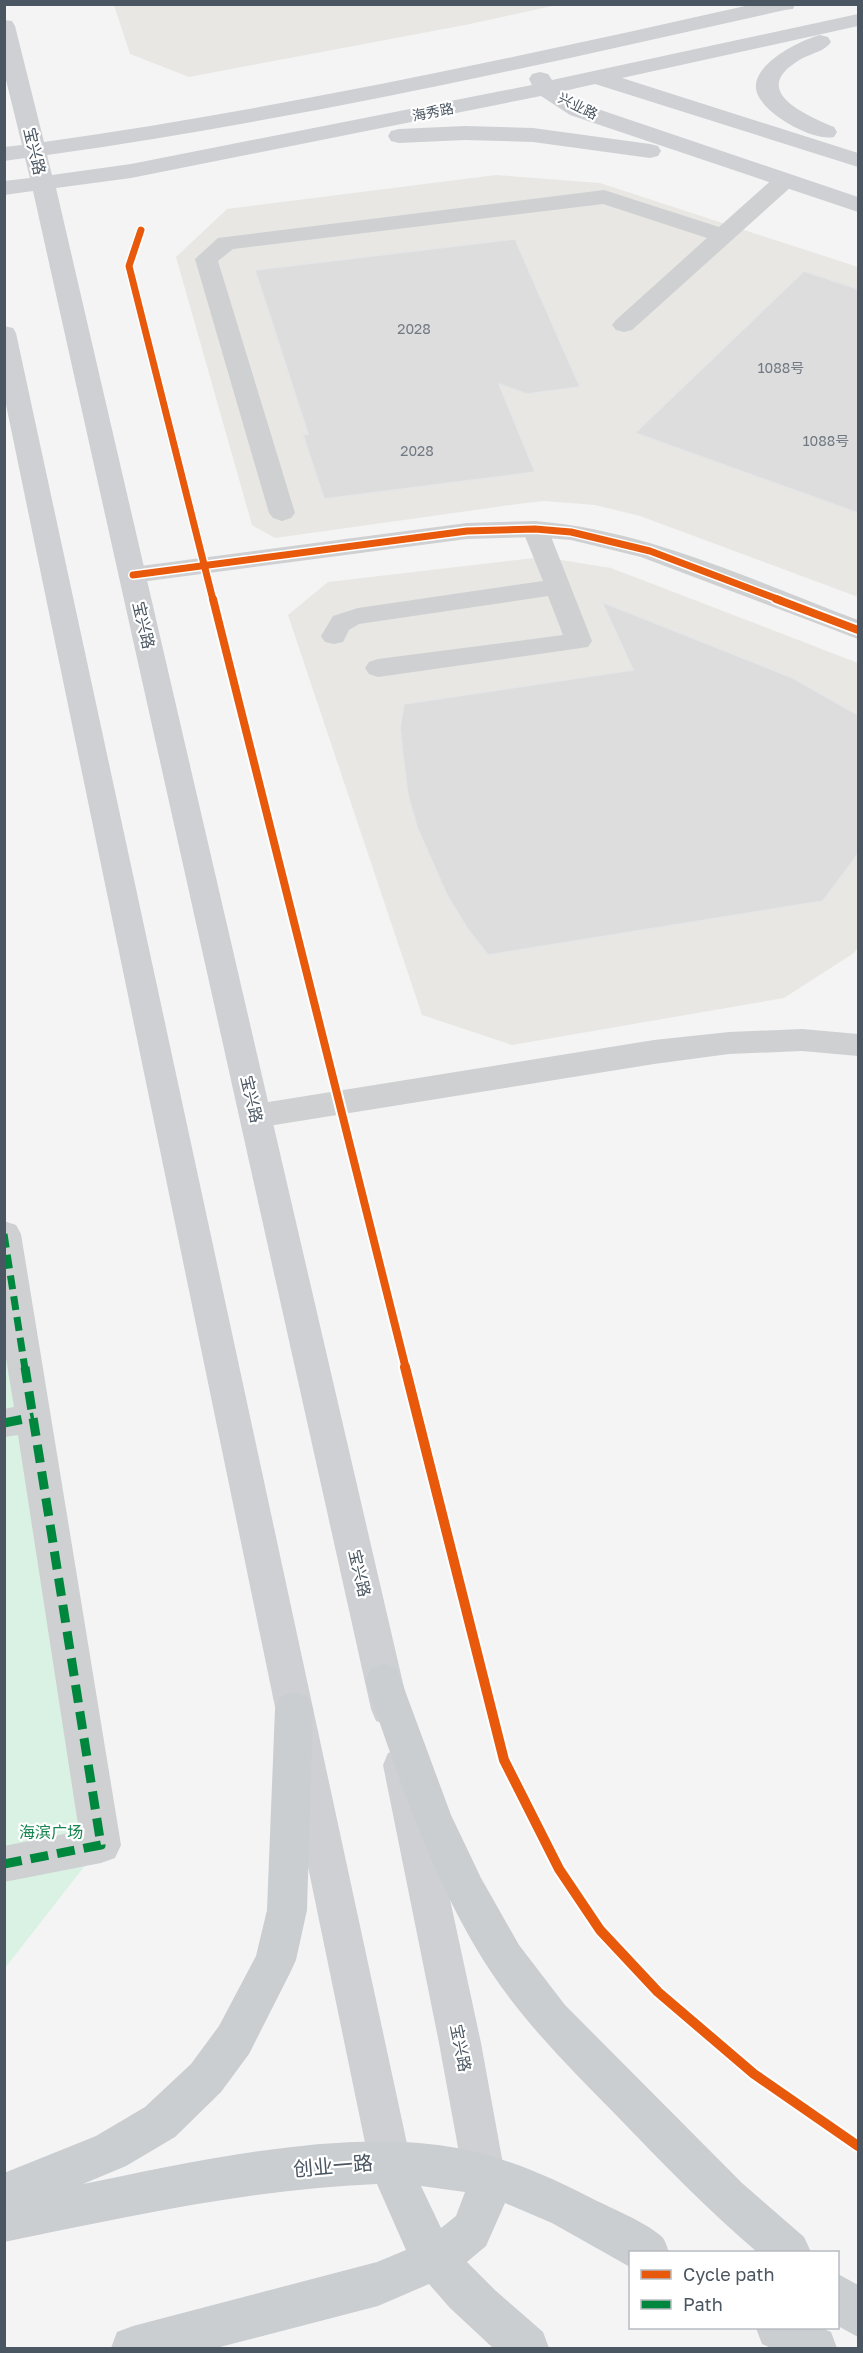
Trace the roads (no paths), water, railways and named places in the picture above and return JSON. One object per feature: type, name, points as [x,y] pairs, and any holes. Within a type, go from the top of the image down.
[{"type":"main road","name":"海秀路","points":[[4,154],[122,138],[262,113],[538,58],[785,4]]},
{"type":"main road","name":"海秀路","points":[[4,188],[131,171],[599,78],[858,20]]},
{"type":"main road","name":"宝兴路","points":[[4,26],[36,150],[384,1682],[460,2043],[484,2175]]},
{"type":"main road","points":[[858,26],[784,59],[771,70],[766,80],[768,93],[775,104],[790,116],[858,146]]},
{"type":"main road","name":"兴业路","points":[[858,160],[538,58],[538,74],[546,89],[578,110],[858,205]]},
{"type":"main road","points":[[245,148],[423,135],[512,134],[573,140],[744,167]]},
{"type":"main road","points":[[4,333],[390,2162],[417,2227],[437,2259],[482,2310],[526,2349]]},
{"type":"main road","points":[[384,1682],[432,1816],[468,1892],[505,1958],[549,2019],[727,2198],[787,2251]]},
{"type":"main road","points":[[4,2195],[111,2151],[160,2122],[206,2078],[234,2040],[276,1960],[287,1910],[294,1709]]},
{"type":"main road","name":"创业一路","points":[[4,2221],[245,2175],[319,2165],[390,2162],[484,2175],[545,2198],[643,2251]]},
{"type":"main road","points":[[133,2349],[378,2284],[437,2259],[457,2245],[471,2231],[488,2193],[484,2175]]},
{"type":"main road","points":[[839,2298],[858,2314]]},
{"type":"main road","points":[[780,2329],[815,2349]]},
{"type":"street","points":[[132,575],[467,531],[535,529],[571,532],[650,552],[858,630]]},
{"type":"street","points":[[256,1116],[654,1052],[729,1043],[802,1040],[858,1045]]},
{"type":"street","points":[[4,1234],[19,1420],[101,1845],[4,1864]]},
{"type":"lane","points":[[624,325],[784,181]]},
{"type":"lane","points":[[282,513],[206,259],[226,243],[604,196],[723,236]]},
{"type":"lane","points":[[378,668],[579,641],[535,529]]},
{"type":"lane","points":[[334,636],[337,627],[344,620],[358,616],[558,587]]},
{"type":"park label","name":"海滨广场","points":[[51,1832]]}]
